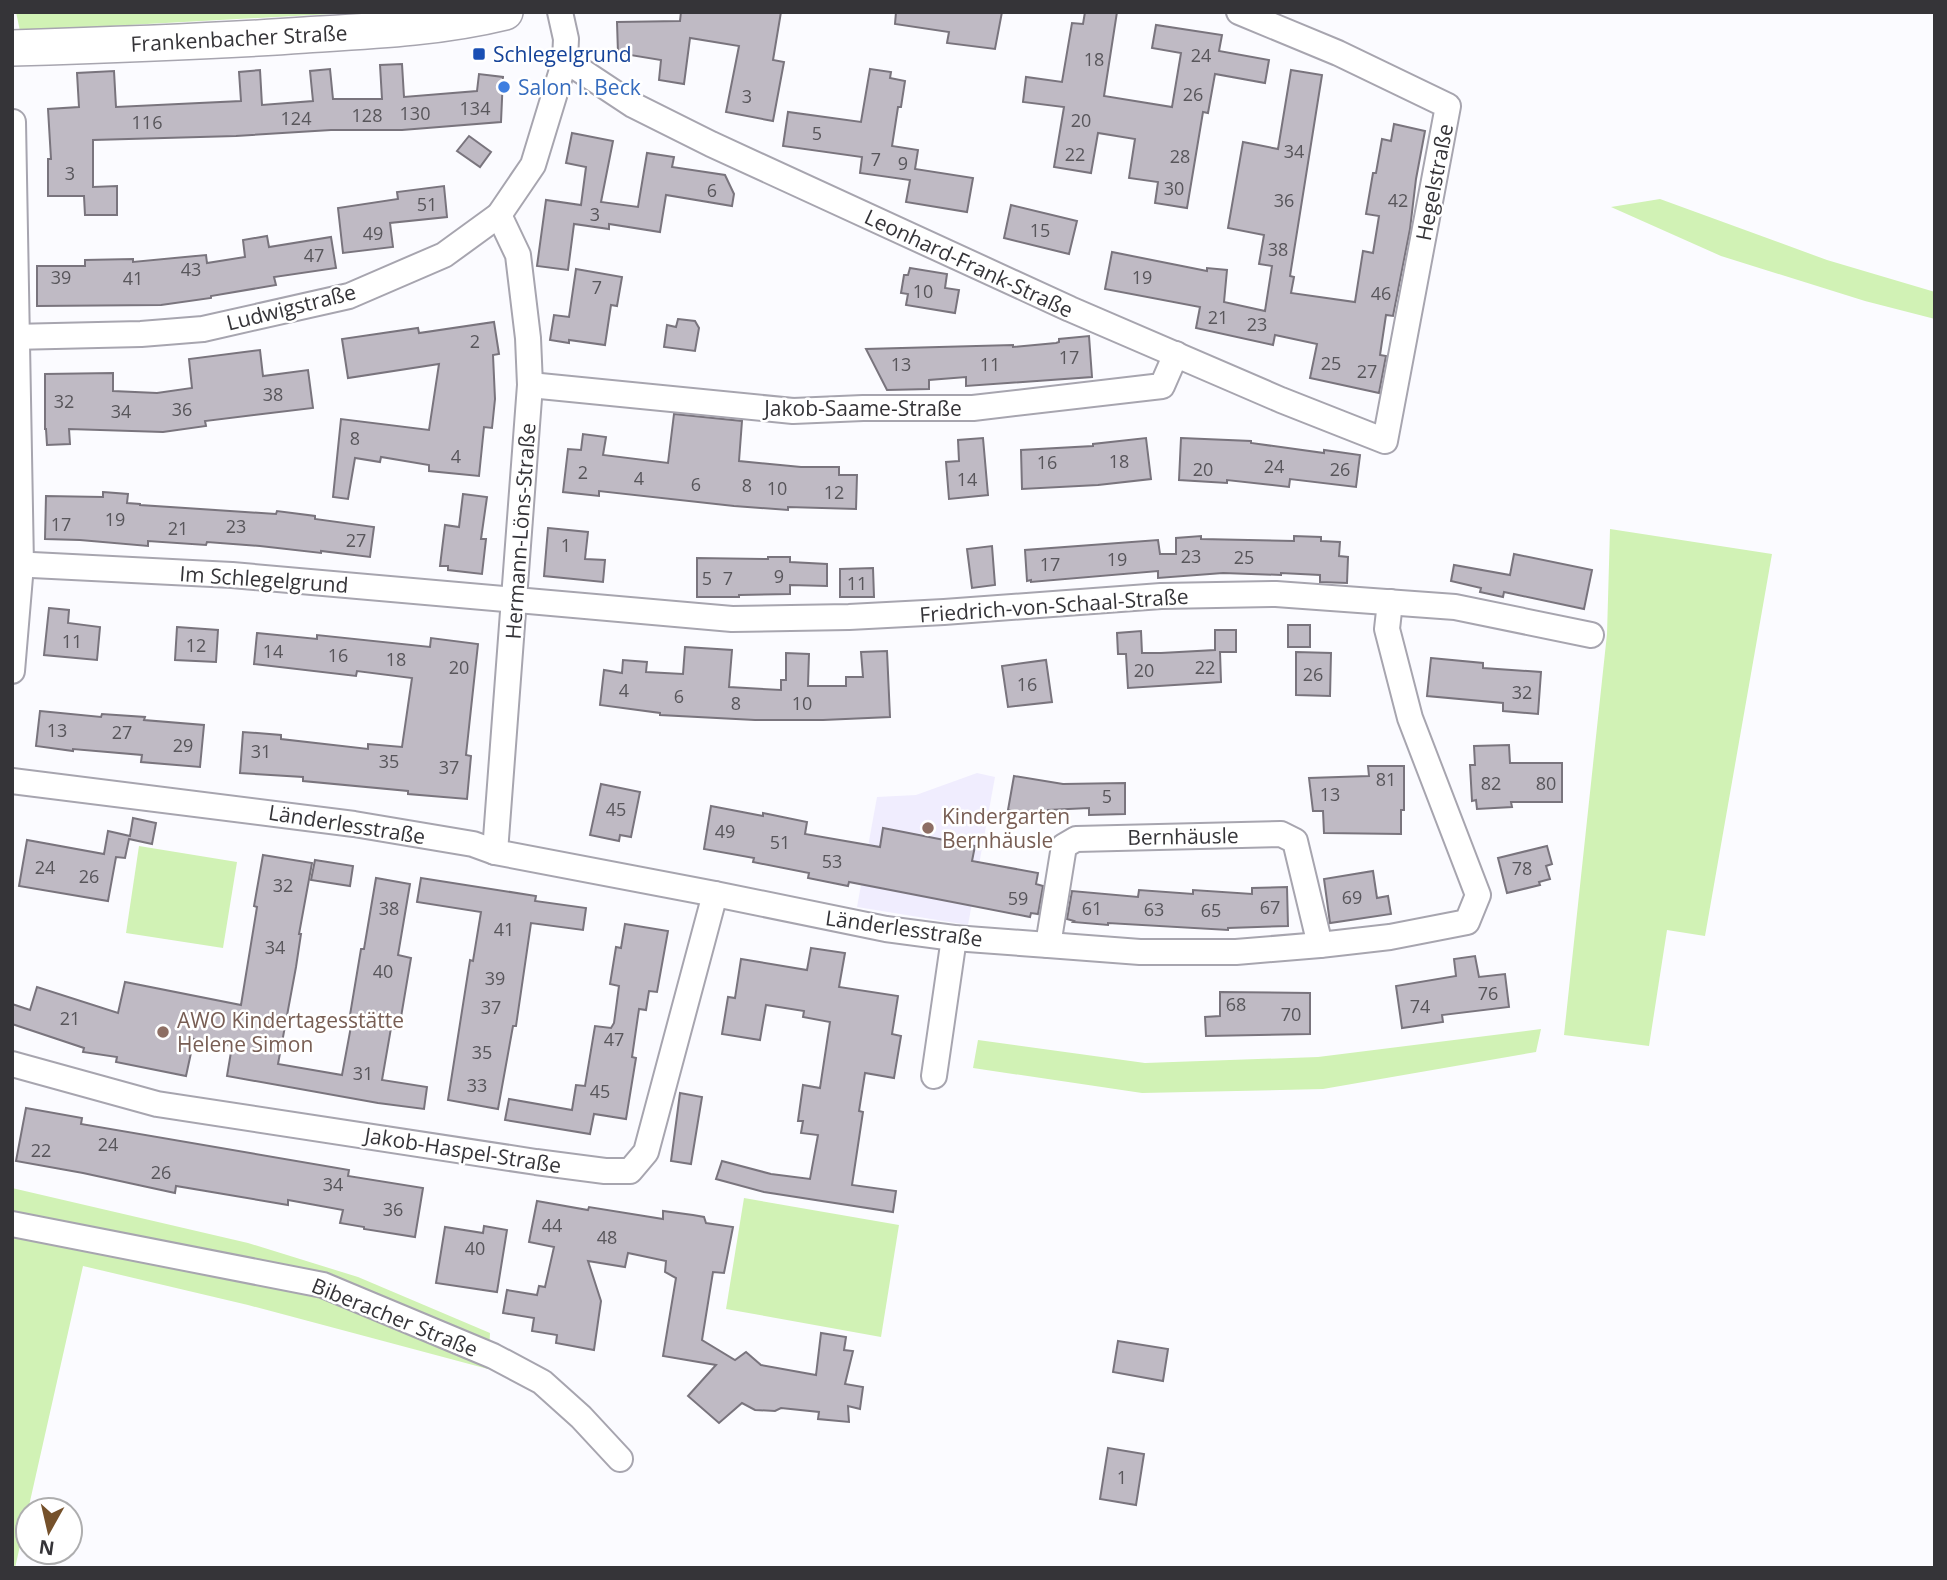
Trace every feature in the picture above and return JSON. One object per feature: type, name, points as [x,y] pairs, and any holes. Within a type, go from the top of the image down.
[{"type":"main road","name":"Frankenbacher Straße","points":[[12,48],[204,42],[333,34],[437,24],[505,12]]},
{"type":"street","name":"Ludwigstraße","points":[[14,336],[141,334],[203,328],[349,296],[444,254],[499,215],[533,165],[565,60],[566,39],[559,12]]},
{"type":"street","name":"Hegelstraße","points":[[1239,12],[1338,53],[1448,106],[1385,441]]},
{"type":"street","name":"Leonhard-Frank-Straße","points":[[565,60],[633,105],[701,139],[1070,309],[1281,400],[1385,441]]},
{"type":"street","points":[[12,671],[17,564],[13,122]]},
{"type":"street","name":"Hermann-Löns-Straße","points":[[495,852],[530,385],[528,338],[518,255],[499,215]]},
{"type":"street","name":"Jakob-Saame-Straße","points":[[530,385],[793,411],[973,408],[1162,386],[1176,355]]},
{"type":"street","name":"Im Schlegelgrund","points":[[17,564],[232,575],[514,600]]},
{"type":"street","name":"Friedrich-von-Schaal-Straße","points":[[514,600],[732,619],[903,615],[1161,596],[1276,594],[1455,607],[1591,635]]},
{"type":"street","name":"Länderlesstraße","points":[[12,781],[354,824],[473,844],[495,852],[886,929],[954,938],[1140,952],[1236,951],[1390,937],[1468,922],[1478,895],[1410,718],[1387,629],[1390,602]]},
{"type":"street","name":"Bernhäusle","points":[[1048,945],[1064,846],[1076,839],[1281,834],[1295,841],[1320,945]]},
{"type":"street","name":"Jakob-Haspel-Straße","points":[[12,1064],[157,1104],[536,1162],[605,1171],[630,1171],[646,1152],[715,894]]},
{"type":"street","points":[[934,1076],[954,938]]},
{"type":"street","name":"Biberacher Straße","points":[[12,1224],[323,1285],[492,1356],[541,1382],[581,1417],[620,1459]]},
{"type":"shaded area","name":"Kindergarten Bernhäusle","points":[[977,773],[995,777],[968,925],[857,907],[877,797],[916,795]]},
{"type":"green space","points":[[16,12],[367,12],[20,31]]},
{"type":"green space","points":[[1660,199],[1827,260],[1935,292],[1935,319],[1865,301],[1721,256],[1611,207]]},
{"type":"green space","points":[[1610,529],[1772,554],[1705,936],[1667,930],[1649,1046],[1564,1035],[1607,634]]},
{"type":"green space","points":[[139,846],[237,862],[223,948],[126,933]]},
{"type":"green space","points":[[1541,1029],[1536,1052],[1323,1089],[1142,1093],[973,1068],[978,1040],[1145,1063],[1318,1057]]},
{"type":"green space","points":[[12,1188],[248,1243],[358,1277],[490,1333],[488,1369],[248,1305],[83,1266],[31,1496],[14,1496],[15,1566],[12,1568]]},
{"type":"green space","points":[[744,1198],[899,1225],[881,1337],[726,1309]]},
{"type":"building","points":[[681,12],[781,12],[773,60],[784,62],[773,121],[726,112],[739,46],[690,38],[684,84],[659,80],[661,60],[618,53],[617,22],[680,21]]},
{"type":"building","points":[[896,12],[1002,12],[995,49],[947,43],[949,32],[895,24]]},
{"type":"building","points":[[1085,12],[1117,12],[1104,96],[1172,107],[1181,53],[1152,48],[1156,25],[1222,35],[1219,51],[1269,60],[1265,83],[1215,74],[1208,113],[1203,112],[1187,208],[1155,203],[1158,182],[1129,178],[1135,139],[1098,133],[1091,173],[1054,167],[1064,107],[1023,102],[1026,77],[1062,82],[1072,23],[1083,24]]},
{"type":"building","points":[[402,64],[404,97],[477,91],[479,74],[503,77],[501,122],[402,130],[331,130],[93,140],[93,187],[117,186],[117,215],[85,215],[84,196],[48,196],[48,159],[51,159],[48,109],[79,107],[77,73],[114,71],[116,107],[241,101],[239,72],[260,70],[262,105],[313,101],[310,71],[330,69],[333,99],[382,99],[380,65]]},
{"type":"building","points":[[870,69],[891,72],[890,78],[905,81],[892,146],[918,150],[915,169],[973,178],[967,212],[906,202],[910,180],[860,173],[862,157],[783,146],[788,112],[861,122]]},
{"type":"building","points":[[1291,70],[1322,75],[1290,276],[1294,277],[1291,293],[1355,302],[1363,251],[1373,253],[1379,216],[1366,214],[1382,139],[1391,141],[1394,124],[1425,131],[1393,316],[1386,315],[1380,355],[1386,356],[1379,393],[1310,378],[1317,344],[1275,335],[1273,345],[1196,328],[1200,307],[1105,289],[1112,252],[1207,271],[1207,268],[1227,270],[1224,302],[1265,311],[1272,266],[1259,264],[1264,235],[1228,228],[1243,142],[1278,149]]},
{"type":"building","points":[[572,133],[613,141],[601,202],[638,207],[647,153],[674,157],[672,167],[725,175],[734,194],[732,206],[666,195],[660,232],[609,224],[609,229],[574,224],[568,270],[537,266],[546,200],[581,205],[586,167],[566,163]]},
{"type":"building","points":[[469,136],[491,152],[480,167],[457,151]]},
{"type":"building","points":[[444,186],[447,217],[390,223],[393,247],[343,253],[338,208],[398,199],[397,192]]},
{"type":"building","points":[[1011,205],[1077,221],[1069,254],[1004,238]]},
{"type":"building","points":[[267,236],[269,247],[331,237],[336,268],[274,277],[276,285],[161,305],[37,306],[37,266],[85,266],[85,260],[133,259],[133,262],[206,255],[207,263],[245,257],[243,240]]},
{"type":"building","points":[[910,268],[947,274],[945,288],[959,290],[955,313],[906,305],[908,294],[901,293],[904,275],[908,275]]},
{"type":"building","points":[[576,269],[622,277],[617,306],[611,305],[605,345],[550,340],[554,315],[569,317]]},
{"type":"building","points":[[678,319],[695,321],[699,328],[695,351],[664,347],[667,325],[676,327]]},
{"type":"building","points":[[494,322],[499,354],[493,355],[495,399],[492,428],[484,427],[479,476],[429,471],[429,465],[381,457],[380,462],[355,458],[348,499],[333,497],[341,419],[429,430],[439,364],[348,378],[342,339],[418,328],[419,333]]},
{"type":"building","points":[[1089,336],[1092,377],[966,386],[966,377],[929,380],[929,389],[887,390],[866,349],[1013,347],[1056,343],[1059,339]]},
{"type":"building","points":[[260,350],[263,376],[308,370],[313,408],[205,421],[206,426],[163,432],[69,429],[70,444],[47,445],[45,374],[113,373],[113,391],[157,393],[192,388],[189,359]]},
{"type":"building","points":[[674,414],[742,421],[739,461],[801,467],[839,467],[839,475],[857,475],[856,509],[788,507],[788,510],[599,491],[599,496],[563,492],[568,449],[581,450],[583,434],[606,437],[603,455],[668,463]]},
{"type":"building","points":[[983,438],[988,495],[949,499],[946,462],[959,461],[958,440]]},
{"type":"building","points":[[1146,438],[1151,479],[1022,489],[1021,450],[1093,446]]},
{"type":"building","points":[[1181,438],[1251,441],[1324,453],[1324,450],[1360,455],[1356,487],[1290,479],[1289,487],[1227,480],[1227,483],[1179,480]]},
{"type":"building","points":[[103,492],[128,494],[127,503],[140,505],[276,514],[277,511],[374,527],[370,557],[207,542],[206,545],[148,541],[148,546],[45,539],[46,496],[103,497]]},
{"type":"building","points":[[463,494],[487,497],[481,539],[486,539],[482,574],[448,570],[448,566],[440,566],[445,525],[459,527]]},
{"type":"building","points":[[548,528],[588,532],[585,559],[605,560],[603,582],[544,576]]},
{"type":"building","points":[[1201,536],[1201,539],[1294,541],[1294,536],[1321,537],[1321,541],[1340,542],[1339,556],[1348,557],[1347,583],[1320,582],[1320,575],[1281,573],[1223,573],[1158,578],[1158,571],[1027,581],[1025,550],[1158,540],[1160,554],[1176,554],[1176,538]]},
{"type":"building","points":[[992,546],[995,585],[972,588],[967,549]]},
{"type":"building","points":[[1514,554],[1592,570],[1584,609],[1504,592],[1503,597],[1480,592],[1481,588],[1451,581],[1454,565],[1510,575]]},
{"type":"building","points":[[790,557],[790,562],[827,564],[827,586],[790,585],[790,594],[697,597],[697,558]]},
{"type":"building","points":[[873,568],[874,597],[840,597],[840,569]]},
{"type":"building","points":[[49,608],[69,610],[68,623],[100,627],[97,660],[44,655]]},
{"type":"building","points":[[1288,625],[1310,625],[1310,647],[1288,647]]},
{"type":"building","points":[[177,627],[218,630],[216,662],[175,660]]},
{"type":"building","points":[[1215,630],[1236,630],[1236,652],[1220,652],[1221,682],[1128,688],[1126,654],[1118,654],[1117,633],[1141,631],[1142,653],[1161,653],[1215,650]]},
{"type":"building","points":[[257,633],[317,639],[317,635],[430,647],[431,638],[478,644],[466,755],[471,756],[467,799],[303,781],[303,777],[240,773],[243,732],[281,735],[281,739],[368,749],[368,744],[402,747],[412,678],[357,671],[356,676],[254,664]]},
{"type":"building","points":[[685,647],[732,650],[729,687],[781,690],[781,680],[786,680],[786,653],[809,654],[808,686],[846,686],[846,677],[863,677],[861,652],[887,651],[890,717],[755,720],[660,715],[600,705],[604,670],[622,673],[623,660],[647,662],[646,672],[683,674]]},
{"type":"building","points":[[1296,652],[1331,653],[1330,696],[1296,695]]},
{"type":"building","points":[[1431,658],[1483,663],[1483,668],[1541,672],[1538,714],[1503,711],[1503,703],[1427,696]]},
{"type":"building","points":[[1046,660],[1052,702],[1008,707],[1002,666]]},
{"type":"building","points":[[40,711],[101,717],[102,714],[145,717],[144,720],[204,725],[200,767],[141,762],[142,755],[36,746]]},
{"type":"building","points":[[1509,745],[1510,763],[1562,763],[1562,802],[1511,802],[1512,807],[1477,809],[1476,800],[1472,801],[1470,765],[1475,765],[1474,746]]},
{"type":"building","points":[[1368,766],[1404,766],[1401,834],[1324,833],[1323,811],[1313,811],[1309,778],[1369,776]]},
{"type":"building","points":[[1014,776],[1063,784],[1125,783],[1125,814],[1089,815],[1089,808],[1048,810],[1047,816],[1008,810]]},
{"type":"building","points":[[601,784],[640,792],[631,837],[620,835],[619,841],[590,835]]},
{"type":"building","points":[[711,806],[807,822],[805,834],[880,847],[883,828],[975,846],[972,861],[1038,873],[1036,884],[1043,886],[1038,914],[1031,913],[1030,917],[849,882],[848,886],[808,878],[809,873],[753,862],[754,858],[704,849]]},
{"type":"building","points":[[133,818],[156,823],[152,844],[129,839],[125,858],[116,857],[108,901],[19,886],[27,840],[104,854],[108,831],[130,836]]},
{"type":"building","points":[[1547,846],[1552,864],[1546,866],[1550,879],[1539,882],[1540,885],[1507,893],[1498,858]]},
{"type":"building","points":[[263,855],[312,863],[278,1064],[342,1075],[361,949],[364,949],[376,878],[410,884],[398,955],[411,958],[399,1029],[391,1028],[382,1080],[427,1087],[424,1109],[227,1076],[232,1046],[194,1039],[186,1076],[116,1062],[117,1057],[83,1052],[84,1048],[12,1024],[12,1004],[30,1010],[37,987],[118,1013],[125,982],[241,1005]]},
{"type":"building","points":[[315,860],[353,866],[350,886],[311,880]]},
{"type":"building","points":[[1373,871],[1377,898],[1388,896],[1391,914],[1330,923],[1324,879]]},
{"type":"building","points":[[421,878],[536,896],[535,901],[586,908],[583,930],[531,923],[516,1026],[513,1026],[498,1109],[448,1100],[470,960],[473,961],[481,912],[417,902]]},
{"type":"building","points":[[1287,887],[1288,926],[1228,930],[1108,925],[1067,919],[1072,891],[1138,897],[1139,890],[1252,894],[1252,888]]},
{"type":"building","points":[[625,924],[668,931],[657,992],[649,991],[646,1010],[639,1009],[632,1057],[636,1058],[626,1119],[594,1114],[590,1134],[505,1120],[509,1099],[572,1110],[576,1085],[585,1086],[595,1026],[611,1028],[614,1023],[619,986],[610,984],[616,947],[621,948]]},
{"type":"building","points":[[811,948],[845,953],[839,987],[898,996],[892,1034],[901,1036],[894,1078],[865,1073],[859,1111],[863,1112],[852,1185],[896,1191],[893,1212],[764,1192],[716,1179],[722,1161],[771,1174],[810,1179],[818,1135],[801,1133],[803,1121],[798,1121],[803,1085],[820,1088],[830,1022],[803,1017],[804,1011],[766,1005],[760,1040],[722,1034],[728,997],[735,998],[741,959],[807,970]]},
{"type":"building","points":[[1475,956],[1479,977],[1505,974],[1509,1007],[1442,1015],[1443,1022],[1402,1028],[1396,986],[1456,976],[1454,959]]},
{"type":"building","points":[[1220,992],[1310,993],[1310,1034],[1206,1036],[1205,1017],[1220,1016]]},
{"type":"building","points":[[680,1093],[702,1097],[691,1164],[671,1161]]},
{"type":"building","points":[[26,1108],[82,1118],[81,1124],[349,1170],[348,1176],[423,1188],[415,1237],[340,1223],[343,1210],[288,1200],[288,1205],[176,1186],[175,1193],[16,1161]]},
{"type":"building","points":[[537,1201],[663,1219],[663,1211],[704,1217],[706,1223],[733,1227],[724,1273],[713,1272],[702,1340],[735,1360],[746,1352],[761,1365],[816,1375],[821,1333],[846,1337],[844,1350],[853,1351],[845,1384],[863,1387],[860,1409],[848,1406],[849,1422],[818,1419],[819,1412],[781,1408],[775,1411],[755,1410],[742,1403],[719,1423],[688,1396],[716,1365],[663,1356],[676,1278],[665,1272],[666,1261],[628,1253],[625,1267],[588,1261],[601,1301],[594,1350],[556,1343],[557,1335],[532,1331],[534,1318],[503,1313],[507,1290],[537,1295],[539,1286],[545,1287],[554,1247],[529,1242]]},
{"type":"building","points":[[484,1226],[507,1230],[497,1292],[436,1283],[445,1227],[483,1233]]},
{"type":"building","points":[[1118,1341],[1168,1349],[1163,1381],[1113,1372]]},
{"type":"building","points":[[1108,1448],[1144,1454],[1136,1505],[1100,1499]]},
{"type":"place","name":"Schlegelgrund","points":[[479,54]]},
{"type":"place","name":"Salon I. Beck","points":[[504,87]]},
{"type":"place","name":"Kindergarten Bernhäusle","points":[[928,828]]},
{"type":"place","name":"AWO Kindertagesstätte Helene Simon","points":[[163,1032]]}]
